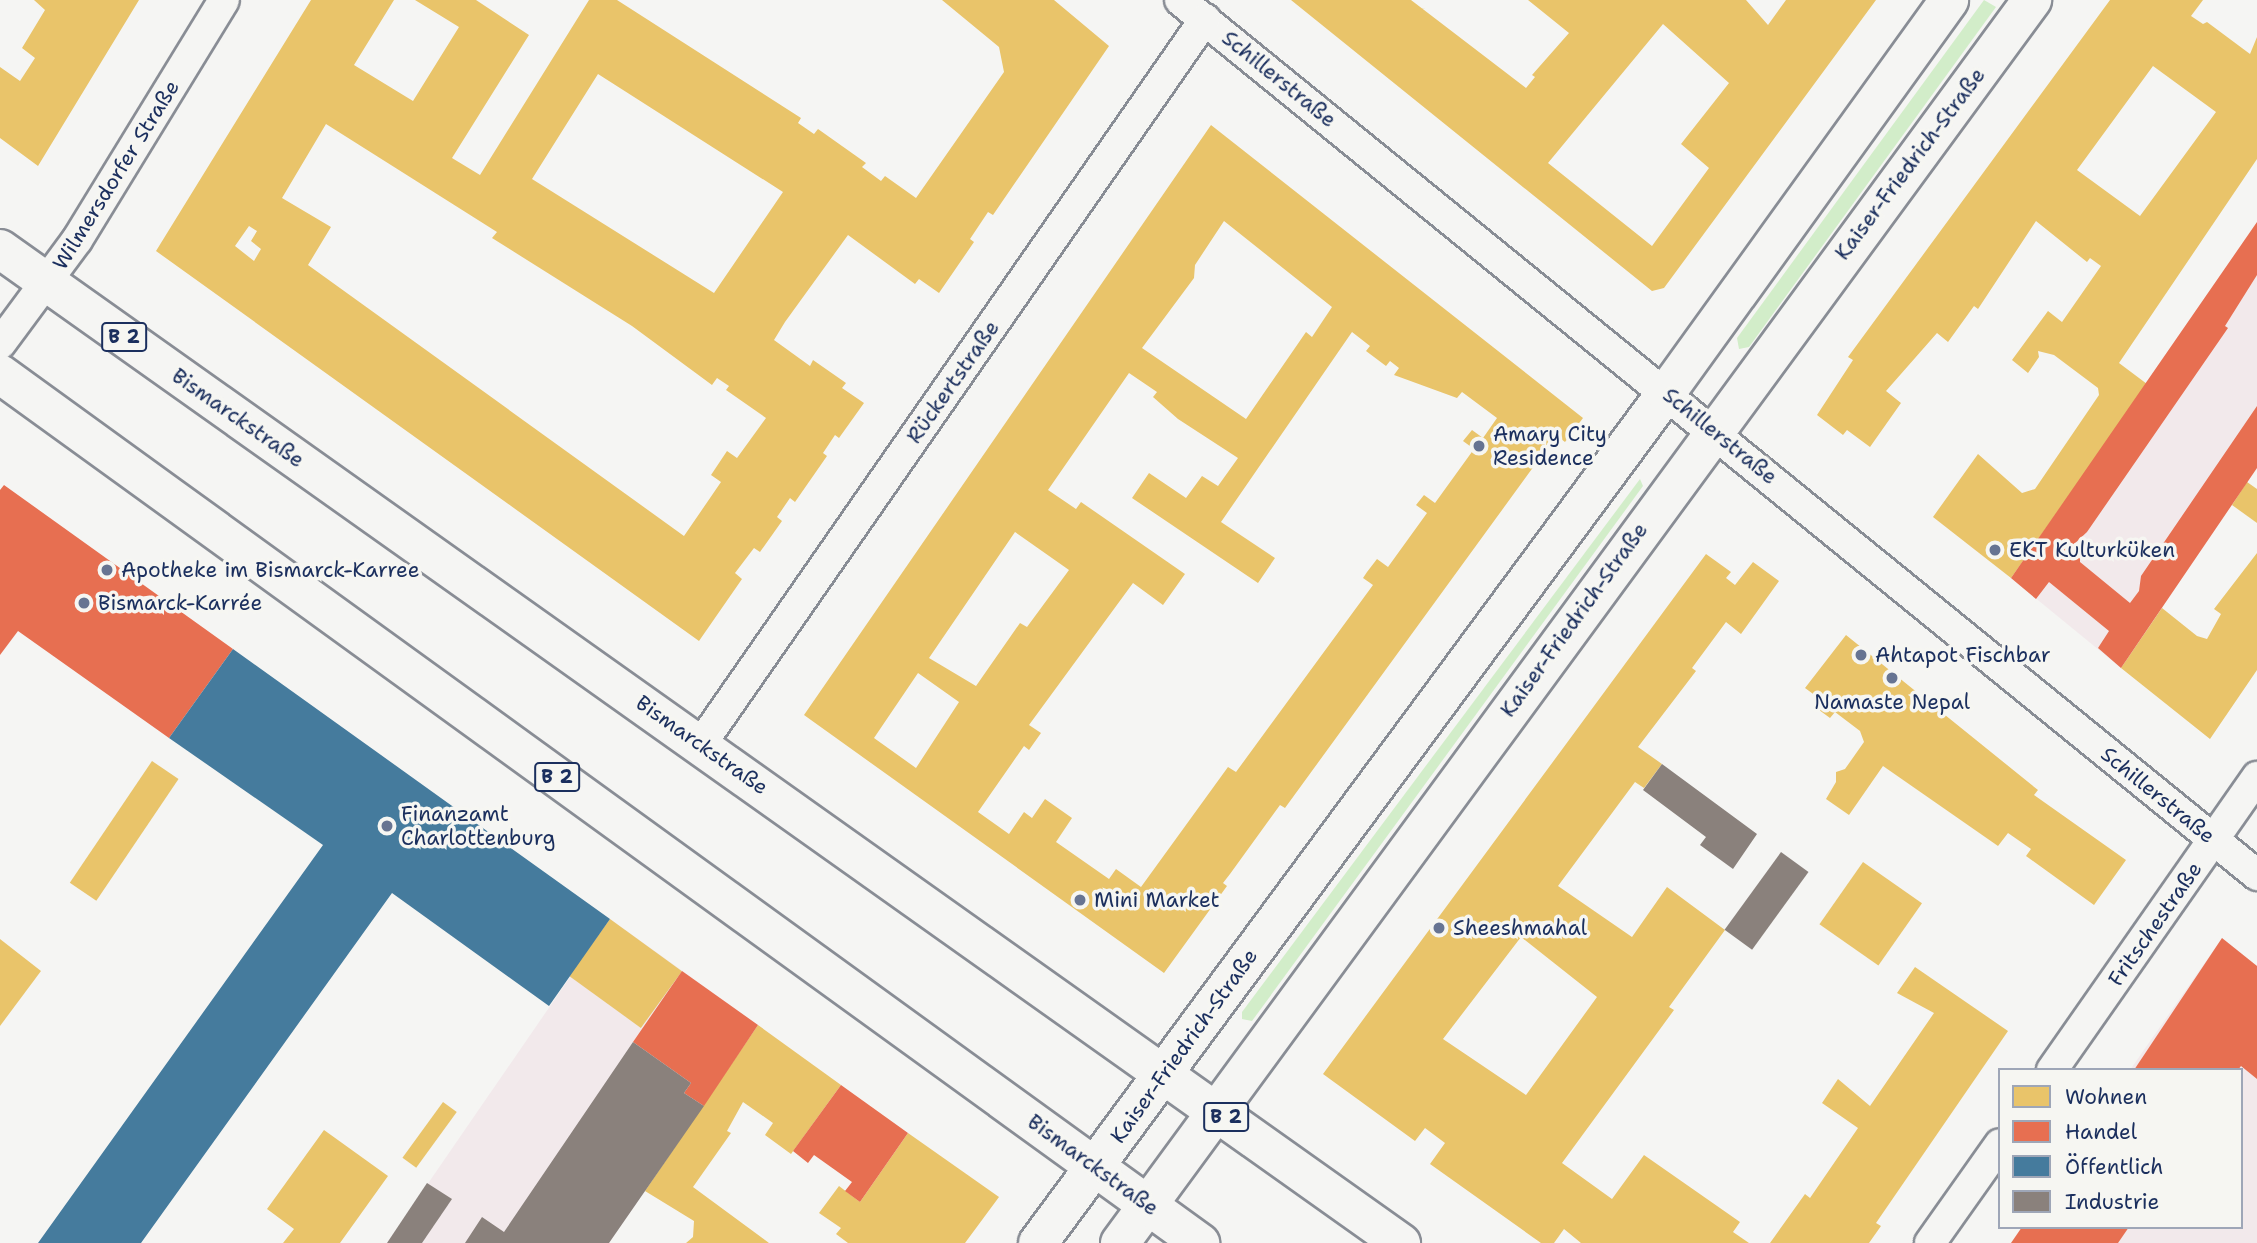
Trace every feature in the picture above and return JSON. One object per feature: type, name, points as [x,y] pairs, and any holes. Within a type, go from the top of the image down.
[{"type":"main road","name":"Kaiser-Friedrich-Straße","points":[[1038,1243],[1666,393],[1949,0]]},
{"type":"main road","name":"Kaiser-Friedrich-Straße","points":[[1120,1243],[1713,431],[2032,0]]},
{"type":"main road","name":"Bismarckstraße","points":[[0,249],[1164,1072],[1401,1243]]},
{"type":"main road","name":"Bismarckstraße","points":[[0,374],[1200,1243]]},
{"type":"street","name":"Wilmersdorfer Straße","points":[[0,344],[47,283],[224,0]]},
{"type":"street","name":"Schillerstraße","points":[[1180,0],[2257,875]]},
{"type":"street","name":"Rückertstraße","points":[[701,744],[1205,19]]},
{"type":"street","name":"Fritschestraße","points":[[2053,1068],[2257,777]]},
{"type":"street","points":[[1930,1243],[1998,1147]]},
{"type":"shaded area","points":[[2257,222],[2257,468],[2121,668],[2011,578]]},
{"type":"shaded area","points":[[610,919],[758,1025],[609,1243],[387,1243]]},
{"type":"shaded area","points":[[2222,938],[2257,966],[2257,1243],[2011,1243],[2021,1229],[2243,1229],[2243,1068],[2131,1068]]},
{"type":"green space","points":[[1984,0],[1996,7],[1749,347],[1739,349],[1737,338]]},
{"type":"green space","points":[[1640,479],[1643,486],[1252,1021],[1242,1019],[1242,1012]]},
{"type":"building: Wohnen","points":[[34,0],[139,0],[38,166],[0,138],[0,67],[20,81],[35,58],[22,48],[45,10]]},
{"type":"building: Wohnen","points":[[311,0],[394,0],[354,65],[413,101],[459,27],[415,0],[476,0],[529,35],[452,158],[480,175],[589,0],[617,0],[801,118],[798,123],[814,134],[818,129],[866,163],[862,167],[881,181],[885,176],[916,198],[1004,72],[999,47],[942,0],[1054,0],[1109,46],[993,215],[988,212],[970,239],[974,242],[939,293],[919,279],[915,284],[848,235],[785,322],[774,340],[810,366],[813,360],[846,383],[842,388],[864,403],[839,438],[835,435],[823,453],[827,456],[795,502],[790,498],[777,517],[782,521],[760,552],[754,548],[735,573],[742,579],[699,641],[156,251]],"holes":[[[598,74],[783,192],[714,293],[532,179]],[[326,124],[497,232],[492,238],[632,326],[712,385],[717,378],[729,386],[726,390],[766,418],[737,458],[727,451],[711,475],[721,482],[684,536],[308,265],[331,227],[282,198]],[[249,226],[257,231],[251,241],[261,249],[254,261],[235,246]]]},
{"type":"building: Wohnen","points":[[1291,0],[1411,0],[1526,88],[1535,77],[1532,75],[1569,33],[1528,0],[1746,0],[1768,25],[1786,0],[1876,0],[1664,288],[1652,291]],"holes":[[[1663,24],[1729,83],[1681,144],[1709,168],[1652,246],[1548,163]]]},
{"type":"building: Wohnen","points":[[2110,0],[2203,0],[2191,16],[2203,24],[2207,22],[2250,54],[2257,37],[2257,159],[2119,363],[2147,384],[2011,578],[1933,517],[1978,454],[2022,493],[2035,489],[2099,395],[2098,388],[2054,355],[2038,351],[2039,357],[2028,373],[2012,360],[2048,311],[2062,322],[2101,266],[2090,258],[2087,262],[2036,221],[1978,309],[1974,306],[1948,342],[1937,333],[1886,391],[1901,403],[1870,447],[1847,430],[1843,435],[1817,415],[1853,360],[1848,357]],"holes":[[[2153,66],[2216,112],[2140,216],[2077,170]]]},
{"type":"building: Wohnen","points":[[1211,125],[1583,418],[1565,442],[1557,436],[1553,440],[1285,808],[1280,805],[1223,883],[1227,886],[1164,973],[804,715]],"holes":[[[1224,221],[1332,307],[1312,337],[1306,332],[1246,419],[1142,348],[1194,278],[1195,265]],[[1352,332],[1370,346],[1366,351],[1386,366],[1390,361],[1399,368],[1394,375],[1457,398],[1462,392],[1497,418],[1483,438],[1472,430],[1463,441],[1474,449],[1435,503],[1424,495],[1416,505],[1427,513],[1388,567],[1377,559],[1367,572],[1363,578],[1373,585],[1236,772],[1228,767],[1141,887],[1116,869],[1109,879],[1056,842],[1072,818],[1045,799],[1032,818],[1024,812],[1009,834],[978,812],[1024,746],[1029,750],[1041,733],[1029,725],[1133,583],[1163,605],[1185,574],[1081,502],[1076,509],[1048,490],[1129,373],[1157,392],[1153,397],[1178,419],[1238,458],[1218,486],[1202,476],[1186,498],[1149,473],[1132,498],[1258,583],[1275,558],[1221,522]],[[1015,532],[1069,570],[1027,627],[1020,623],[976,686],[929,658]],[[918,673],[959,702],[916,768],[874,738]]]},
{"type":"building: Wohnen","points":[[2247,482],[2257,489],[2257,523],[2232,505]]},
{"type":"building: Wohnen","points":[[2257,553],[2257,670],[2210,739],[2121,668],[2162,608],[2197,636],[2207,639],[2221,614],[2214,609]]},
{"type":"building: Wohnen","points":[[1706,554],[1731,572],[1726,578],[1735,585],[1753,562],[1779,581],[1741,634],[1726,622],[1692,668],[1696,671],[1638,747],[1662,764],[1644,788],[1635,782],[1558,886],[1632,937],[1667,887],[1725,930],[1669,1007],[1674,1010],[1562,1163],[1612,1199],[1644,1155],[1740,1222],[1733,1232],[1749,1243],[1581,1243],[1564,1229],[1554,1243],[1541,1243],[1430,1164],[1445,1143],[1425,1128],[1415,1141],[1323,1074]],"holes":[[[1521,937],[1597,997],[1526,1095],[1443,1039]]]},
{"type":"building: Wohnen","points":[[1846,635],[2038,790],[2034,795],[2126,860],[2094,905],[2026,856],[2031,849],[2008,833],[1998,846],[1883,766],[1849,815],[1826,799],[1836,782],[1836,772],[1845,769],[1864,742],[1860,731],[1835,712],[1830,718],[1815,707],[1820,699],[1805,688]]},
{"type":"building: Wohnen","points":[[152,761],[179,779],[96,901],[70,883]]},
{"type":"building: Wohnen","points":[[1863,862],[1922,903],[1878,966],[1819,924]]},
{"type":"building: Wohnen","points":[[610,919],[682,971],[641,1028],[569,976]]},
{"type":"building: Wohnen","points":[[0,939],[41,971],[0,1026]]},
{"type":"building: Wohnen","points":[[1915,967],[2008,1031],[1876,1223],[1881,1226],[1869,1243],[1770,1243],[1805,1194],[1810,1198],[1858,1128],[1822,1103],[1838,1079],[1870,1106],[1934,1013],[1897,993]]},
{"type":"building: Wohnen","points":[[758,1025],[841,1085],[791,1154],[765,1135],[773,1123],[743,1102],[727,1131],[731,1133],[693,1187],[769,1243],[686,1243],[693,1237],[694,1221],[645,1191]]},
{"type":"building: Wohnen","points":[[443,1102],[457,1112],[416,1168],[402,1158]]},
{"type":"building: Wohnen","points":[[324,1130],[388,1176],[340,1243],[283,1243],[294,1229],[267,1209]]},
{"type":"building: Wohnen","points":[[908,1133],[999,1197],[965,1243],[848,1243],[836,1234],[841,1228],[819,1213],[839,1186],[860,1202]]},
{"type":"building: Handel","points":[[2257,222],[2257,275],[2225,326],[2228,328],[2087,532],[2072,546],[2080,553],[2080,562],[2130,603],[2139,591],[2141,576],[2257,406],[2257,468],[2121,668],[2098,648],[2109,631],[2049,582],[2036,599],[2011,578]]},
{"type":"building: Handel","name":"Bismarck-Karrée","points":[[4,485],[233,649],[169,738],[18,631],[0,655],[0,490]]},
{"type":"building: Handel","points":[[2222,938],[2257,966],[2257,1079],[2241,1066],[2135,1068]]},
{"type":"building: Handel","points":[[682,971],[758,1025],[704,1106],[684,1093],[691,1083],[633,1042]]},
{"type":"building: Handel","points":[[841,1085],[908,1133],[860,1202],[845,1191],[852,1182],[814,1155],[808,1163],[793,1151]]},
{"type":"building: Handel","points":[[2021,1229],[2128,1229],[2118,1243],[2011,1243]]},
{"type":"building: Öffentlich","points":[[233,649],[610,919],[549,1006],[392,893],[141,1243],[38,1243],[323,845],[169,738]]},
{"type":"building: Industrie","points":[[1662,764],[1757,834],[1733,869],[1700,845],[1706,837],[1643,790]]},
{"type":"building: Industrie","points":[[1781,852],[1809,872],[1752,950],[1725,930]]},
{"type":"building: Industrie","points":[[633,1042],[691,1083],[684,1093],[704,1106],[609,1243],[465,1243],[482,1217],[504,1232]]},
{"type":"building: Industrie","points":[[427,1183],[452,1199],[422,1243],[387,1243]]},
{"type":"place","name":"Amary City Residence","points":[[1479,446]]},
{"type":"place","name":"EKT Kulturküken","points":[[1995,550]]},
{"type":"place","name":"Apotheke im Bismarck-Karree","points":[[107,570]]},
{"type":"place","name":"Bismarck-Karrée","points":[[84,603]]},
{"type":"place","name":"Ahtapot Fischbar","points":[[1861,655]]},
{"type":"place","name":"Namaste Nepal","points":[[1892,678]]},
{"type":"place","name":"Finanzamt Charlottenburg","points":[[387,826]]},
{"type":"place","name":"Mini Market","points":[[1080,900]]},
{"type":"place","name":"Sheeshmahal","points":[[1439,928]]}]
